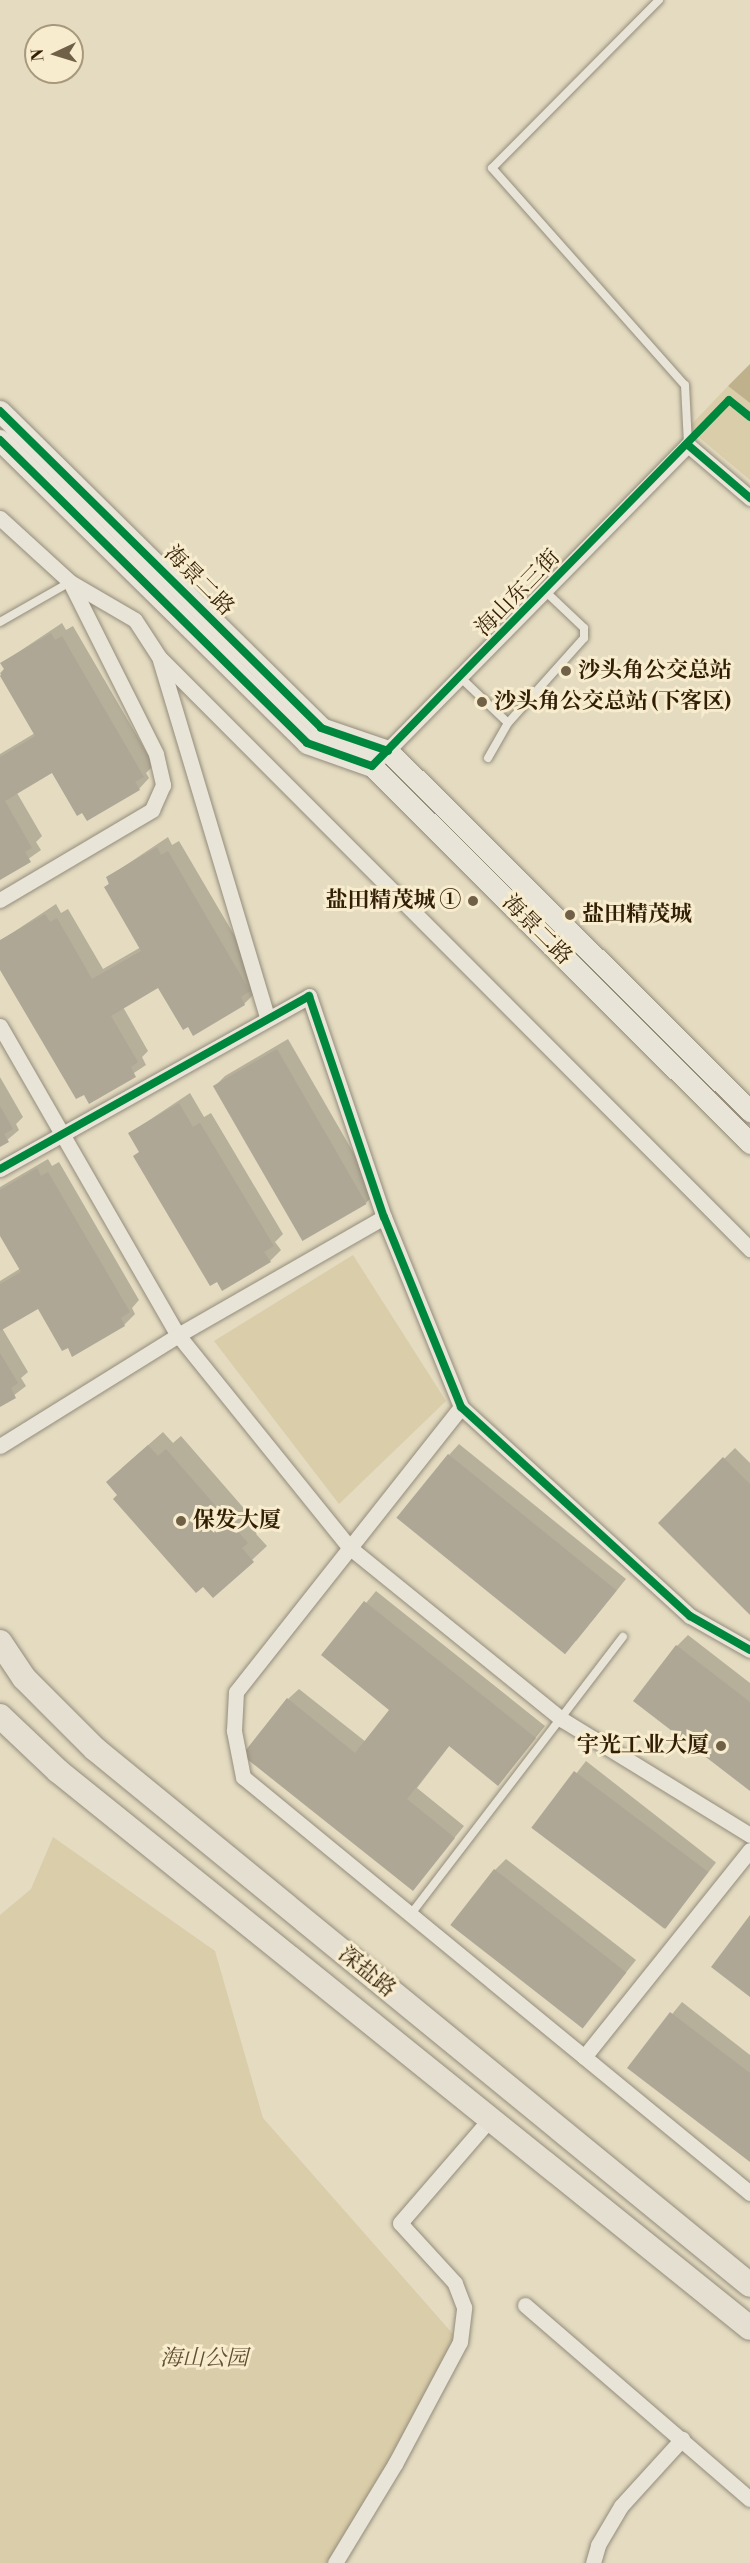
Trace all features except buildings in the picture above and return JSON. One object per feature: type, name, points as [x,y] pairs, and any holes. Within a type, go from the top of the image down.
[{"type":"main road","name":"深盐路","points":[[0,1642],[24,1678],[95,1749],[750,2285]]},
{"type":"main road","name":"深盐路","points":[[0,1716],[58,1771],[750,2328]]},
{"type":"street","name":"海景二路","points":[[0,411],[321,728],[388,751],[750,1111]]},
{"type":"street","name":"海景二路","points":[[0,440],[307,743],[372,766],[750,1143]]},
{"type":"street","points":[[688,445],[750,498]]},
{"type":"street","name":"海山东三街","points":[[372,766],[688,445]]},
{"type":"street","points":[[0,518],[70,582],[135,620],[159,657],[750,1249]]},
{"type":"street","points":[[0,900],[152,810],[163,785],[152,744],[70,582]]},
{"type":"street","points":[[159,657],[267,1017]]},
{"type":"street","points":[[0,1169],[267,1017],[309,996],[384,1217],[461,1407],[690,1616],[750,1650]]},
{"type":"street","points":[[0,1026],[178,1335],[349,1547],[563,1720],[750,1835]]},
{"type":"street","points":[[0,1446],[178,1335],[384,1217]]},
{"type":"street","points":[[461,1407],[236,1692],[234,1731],[243,1777],[750,2192]]},
{"type":"street","points":[[584,2057],[750,1850]]},
{"type":"street","points":[[335,2563],[395,2464],[460,2342],[465,2307],[455,2283],[400,2223],[489,2120]]},
{"type":"street","points":[[525,2305],[750,2499]]},
{"type":"street","points":[[593,2563],[598,2545],[621,2506],[682,2439]]},
{"type":"lane","points":[[659,0],[492,168],[685,385],[688,445]]},
{"type":"lane","points":[[0,621],[70,582]]},
{"type":"lane","points":[[488,758],[508,723],[584,638],[584,628],[545,591]]},
{"type":"lane","points":[[460,677],[508,723]]},
{"type":"lane","points":[[411,1914],[563,1720],[623,1637]]},
{"type":"green space","points":[[728,386],[750,403],[750,480],[688,428]]},
{"type":"green space","points":[[353,1255],[446,1401],[339,1504],[214,1341]]},
{"type":"green space","name":"海山公园","points":[[53,1837],[215,1951],[263,2118],[460,2342],[335,2563],[0,2563],[0,1915],[31,1889]]},
{"type":"shaded area","points":[[750,364],[750,403],[728,386]]},
{"type":"cycle path","points":[[0,440],[307,743],[372,766],[729,400],[750,417]]},
{"type":"cycle path","points":[[0,411],[321,728],[388,751]]},
{"type":"cycle path","points":[[688,445],[750,498]]},
{"type":"cycle path","points":[[0,1169],[309,996],[384,1217],[461,1407],[690,1616],[750,1650]]},
{"type":"place","name":"沙头角公交总站","points":[[566,671]]},
{"type":"place","name":"沙头角公交总站 (下客区)","points":[[482,702]]},
{"type":"place","name":"盐田精茂城 ①","points":[[473,901]]},
{"type":"place","name":"盐田精茂城","points":[[570,915]]},
{"type":"place","name":"保发大厦","points":[[181,1521]]},
{"type":"place","name":"宇光工业大厦","points":[[721,1746]]}]
